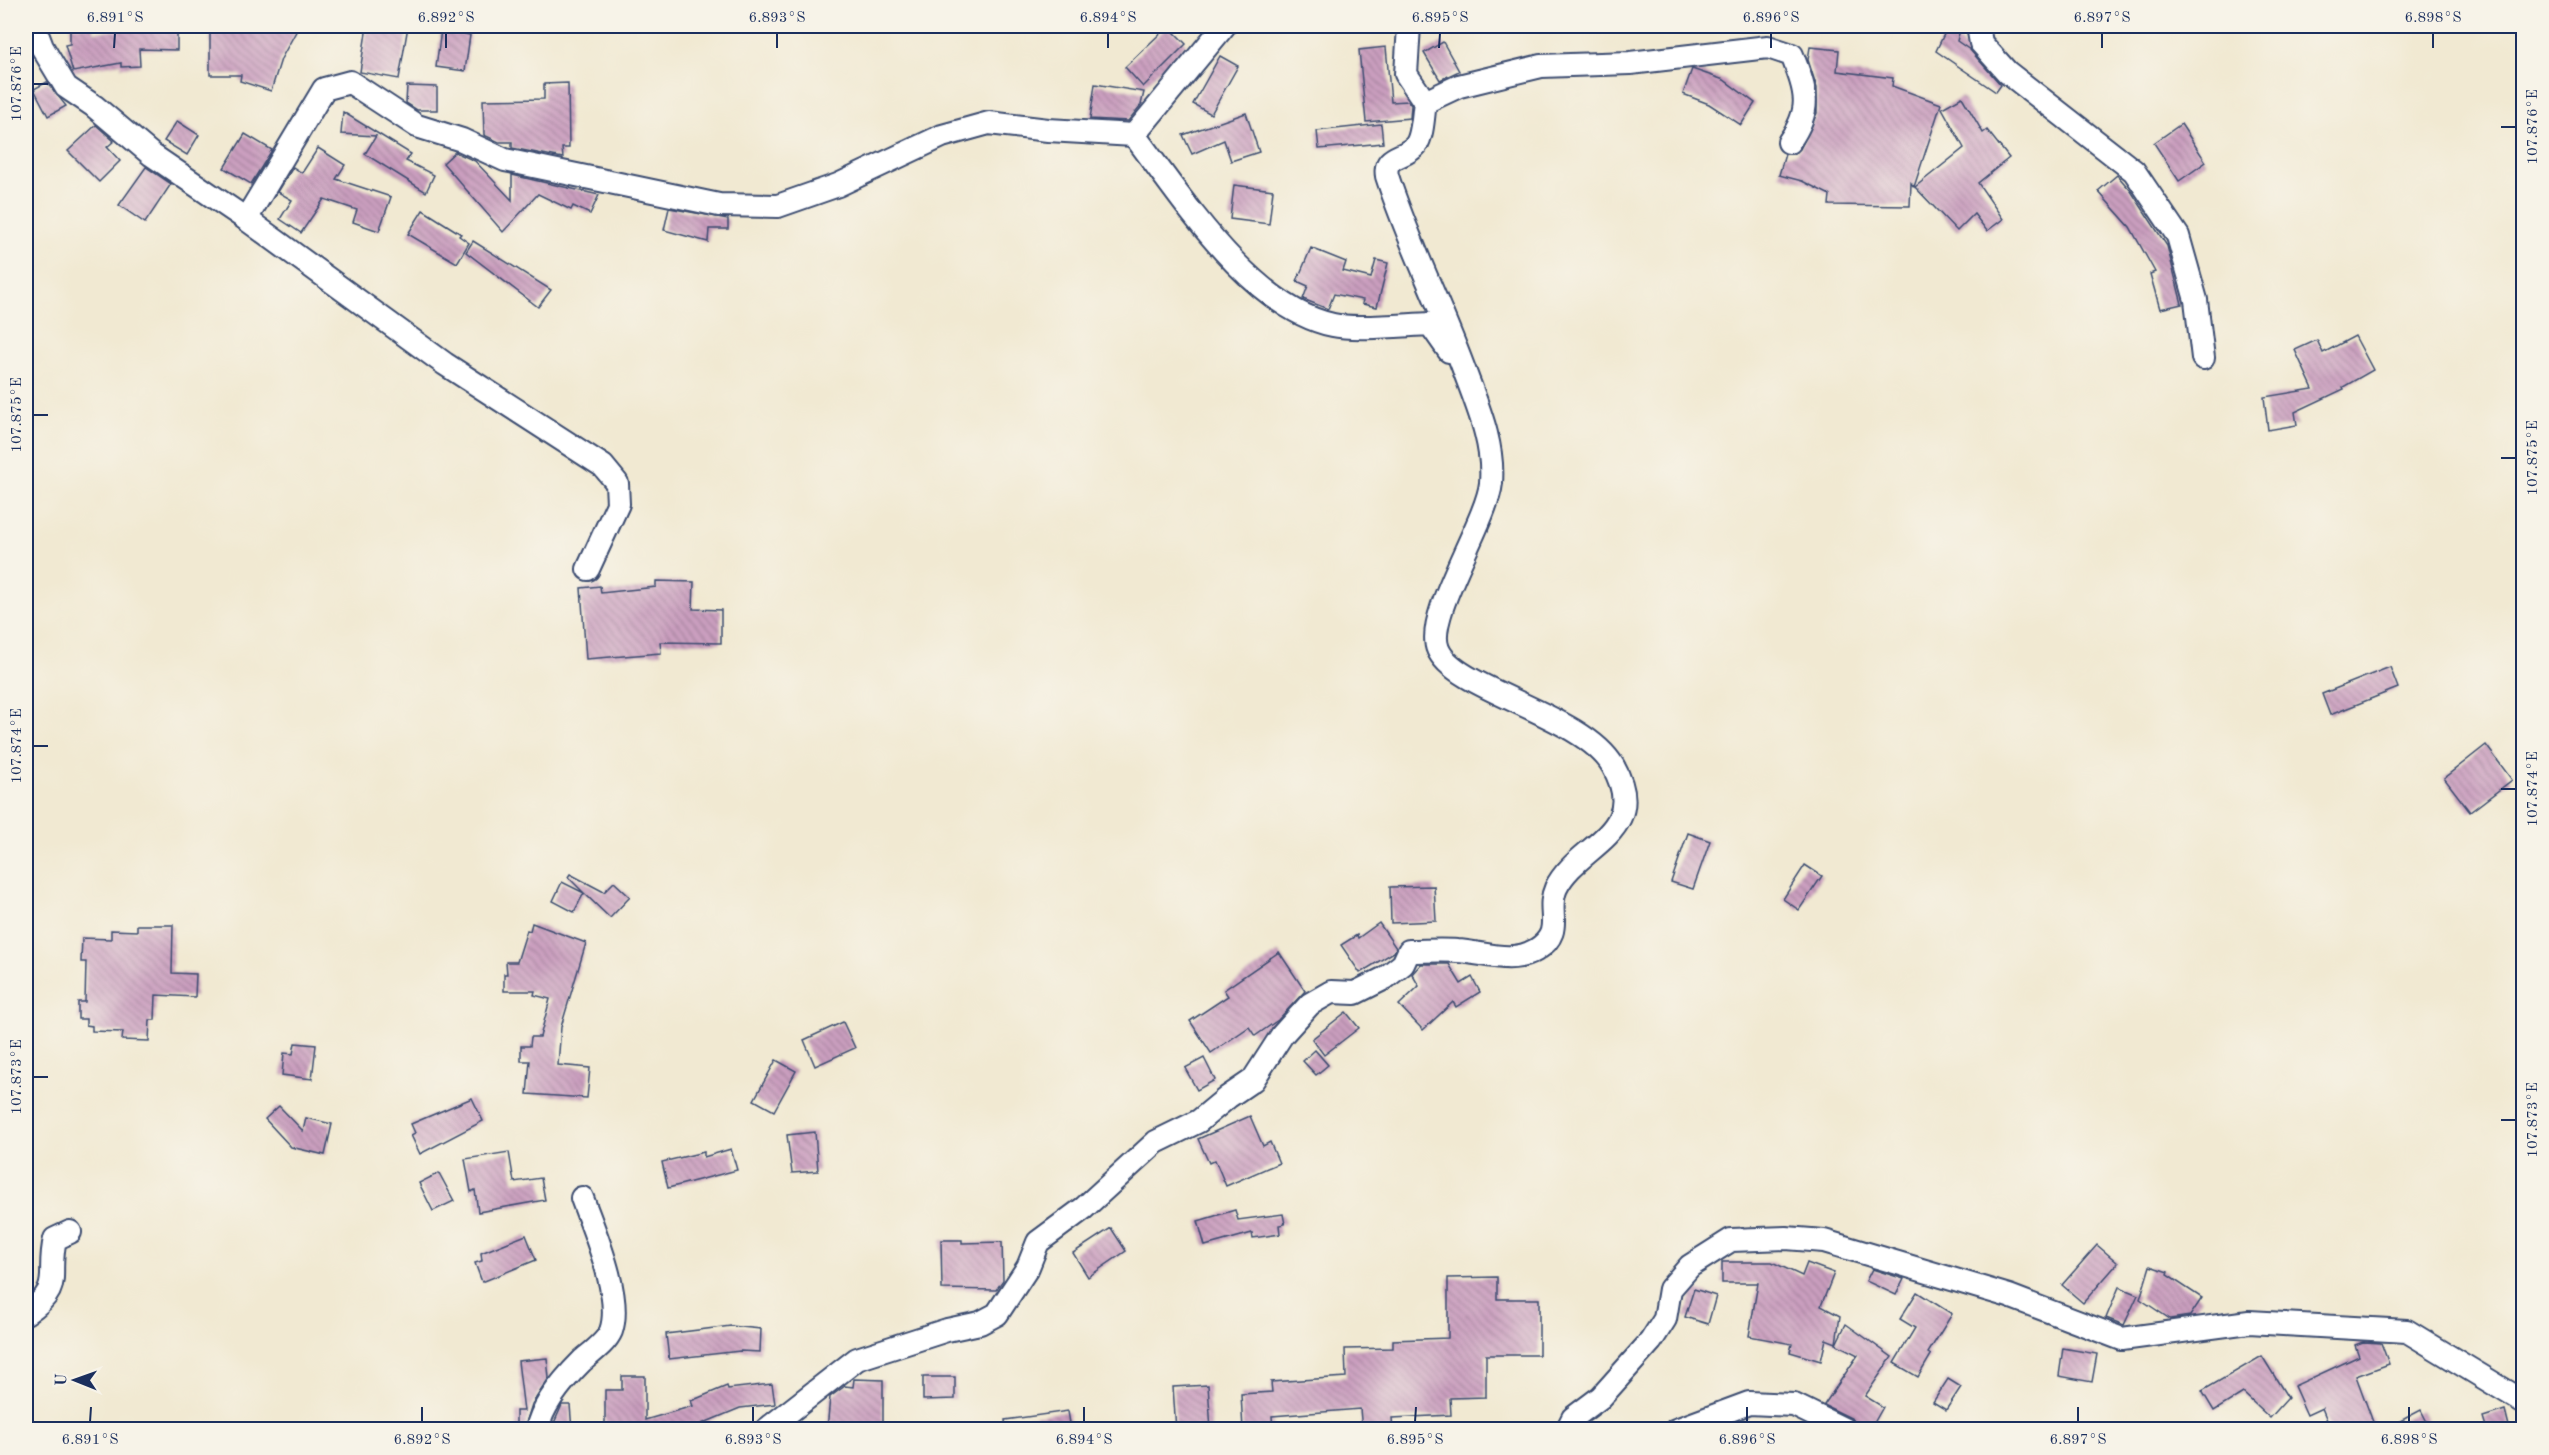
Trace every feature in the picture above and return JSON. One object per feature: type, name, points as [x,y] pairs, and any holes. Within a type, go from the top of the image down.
[{"type":"street","points":[[34,26],[42,47],[66,87],[94,106],[152,155],[246,219],[445,364],[603,466],[617,483],[618,504],[588,569]]},
{"type":"street","points":[[1134,135],[1224,26]]},
{"type":"street","points":[[766,1430],[857,1359],[947,1330],[980,1323],[997,1314],[1029,1267],[1038,1242],[1084,1208],[1156,1142],[1199,1121],[1253,1080],[1282,1035],[1310,1004],[1331,992],[1355,993],[1385,978],[1403,964],[1409,951],[1460,951],[1499,958],[1536,950],[1553,932],[1555,920],[1552,903],[1555,890],[1568,872],[1609,836],[1621,812],[1623,798],[1613,766],[1596,747],[1563,724],[1451,668],[1437,649],[1437,632],[1443,608],[1491,484],[1484,423],[1390,187],[1386,170],[1390,160],[1410,150],[1418,142],[1425,102],[1406,74],[1409,26]]},
{"type":"street","points":[[1978,26],[1981,43],[2007,72],[2134,171],[2178,236],[2196,300],[2204,358]]},
{"type":"street","points":[[1425,102],[1459,86],[1541,66],[1630,63],[1768,47],[1792,55],[1806,98],[1803,123],[1790,142]]},
{"type":"street","points":[[246,219],[324,89],[350,82],[417,126],[462,140],[505,160],[719,206],[778,206],[838,185],[942,136],[990,123],[1048,130],[1134,135],[1197,217],[1254,283],[1298,312],[1334,325],[1430,324],[1466,375]]},
{"type":"street","points":[[537,1430],[550,1399],[572,1371],[611,1332],[614,1301],[597,1239],[582,1198]]},
{"type":"street","points":[[26,1313],[48,1294],[52,1286],[55,1239],[70,1232]]},
{"type":"street","points":[[1567,1430],[1573,1418],[1601,1397],[1651,1341],[1665,1319],[1670,1289],[1690,1266],[1731,1240],[1786,1238],[1824,1241],[2010,1296],[2122,1339],[2248,1322],[2407,1331],[2523,1402]]},
{"type":"street","points":[[1676,1430],[1749,1403],[1794,1406],[1845,1430]]},
{"type":"building","points":[[70,26],[94,26],[94,32],[142,28],[142,26],[177,26],[177,50],[139,49],[140,66],[121,67],[121,63],[73,72],[65,45],[70,44]]},
{"type":"building","points":[[210,26],[299,26],[281,59],[271,91],[240,81],[241,75],[210,75]]},
{"type":"building","points":[[367,26],[408,26],[399,79],[360,72]]},
{"type":"building","points":[[1168,26],[1186,44],[1143,87],[1125,67]]},
{"type":"building","points":[[1948,26],[1961,26],[1957,41],[1970,50],[2001,85],[1996,92],[1936,51]]},
{"type":"building","points":[[441,30],[470,35],[465,71],[436,67]]},
{"type":"building","points":[[1443,42],[1459,71],[1440,80],[1424,53]]},
{"type":"building","points":[[1386,47],[1391,102],[1408,101],[1411,105],[1410,118],[1366,122],[1359,50]]},
{"type":"building","points":[[1810,47],[1839,50],[1837,71],[1893,78],[1892,86],[1941,104],[1914,187],[1911,183],[1910,206],[1829,205],[1830,195],[1802,181],[1779,175],[1785,154],[1795,154],[1800,149],[1817,113],[1817,88],[1808,60]]},
{"type":"building","points":[[1220,56],[1238,66],[1211,114],[1193,104]]},
{"type":"building","points":[[1692,69],[1724,80],[1755,103],[1741,125],[1709,104],[1683,94]]},
{"type":"building","points":[[47,82],[66,106],[48,116],[34,89]]},
{"type":"building","points":[[568,83],[569,148],[562,148],[563,158],[512,148],[512,142],[499,142],[484,135],[483,100],[544,99],[544,84]]},
{"type":"building","points":[[1095,84],[1144,92],[1141,105],[1128,121],[1090,119]]},
{"type":"building","points":[[407,86],[437,87],[437,110],[417,110],[406,103]]},
{"type":"building","points":[[1962,97],[1983,133],[1987,130],[2009,158],[1978,183],[2003,219],[1987,231],[1974,214],[1957,231],[1915,187],[1964,148],[1942,108]]},
{"type":"building","points":[[343,112],[411,154],[406,161],[434,175],[426,192],[365,154],[376,136],[341,134]]},
{"type":"building","points":[[1246,113],[1259,152],[1231,161],[1224,140],[1192,154],[1183,135]]},
{"type":"building","points":[[177,121],[199,135],[187,155],[164,141]]},
{"type":"building","points":[[1381,124],[1383,143],[1319,149],[1317,131]]},
{"type":"building","points":[[2181,124],[2206,162],[2179,181],[2154,143]]},
{"type":"building","points":[[96,125],[114,141],[107,147],[120,161],[99,182],[68,151]]},
{"type":"building","points":[[245,134],[272,150],[251,184],[224,168]]},
{"type":"building","points":[[318,148],[345,165],[336,179],[391,197],[379,231],[353,222],[357,210],[324,199],[301,233],[280,219],[292,200],[278,192],[293,167],[302,173]]},
{"type":"building","points":[[455,152],[475,161],[512,200],[512,175],[599,195],[590,214],[573,206],[571,210],[538,194],[503,232],[443,163]]},
{"type":"building","points":[[146,167],[171,184],[145,223],[119,205]]},
{"type":"building","points":[[2117,175],[2131,191],[2167,246],[2182,304],[2160,309],[2150,274],[2155,272],[2130,227],[2098,191]]},
{"type":"building","points":[[1234,185],[1273,190],[1269,224],[1230,219]]},
{"type":"building","points":[[669,208],[728,219],[728,229],[709,229],[708,242],[664,230]]},
{"type":"building","points":[[423,210],[461,234],[459,236],[469,243],[457,263],[408,234]]},
{"type":"building","points":[[473,241],[551,290],[538,307],[466,252]]},
{"type":"building","points":[[1311,248],[1346,262],[1343,271],[1371,278],[1376,260],[1388,263],[1377,307],[1362,304],[1363,300],[1334,294],[1328,309],[1303,299],[1308,286],[1297,281]]},
{"type":"building","points":[[2355,336],[2373,370],[2343,387],[2344,389],[2295,412],[2297,425],[2268,430],[2264,397],[2313,389],[2295,350],[2317,340],[2323,353]]},
{"type":"building","points":[[656,581],[694,582],[693,609],[721,610],[721,643],[660,642],[661,653],[586,659],[581,588],[600,586],[601,593],[656,587]]},
{"type":"building","points":[[2390,667],[2398,688],[2330,715],[2322,694]]},
{"type":"building","points":[[2486,745],[2512,780],[2470,812],[2444,778]]},
{"type":"building","points":[[1688,833],[1710,841],[1693,889],[1671,882]]},
{"type":"building","points":[[1805,865],[1822,876],[1799,910],[1783,899]]},
{"type":"building","points":[[570,874],[604,892],[614,882],[630,897],[610,918],[568,877]]},
{"type":"building","points":[[562,882],[584,893],[574,912],[553,901]]},
{"type":"building","points":[[1434,886],[1436,921],[1391,923],[1390,887]]},
{"type":"building","points":[[532,923],[586,943],[561,1027],[558,1065],[590,1068],[587,1098],[527,1094],[530,1061],[521,1061],[521,1046],[530,1046],[531,1037],[540,1037],[550,999],[534,995],[535,991],[504,991],[504,974],[507,974],[506,962],[517,962],[527,930],[530,931]]},
{"type":"building","points":[[1379,923],[1396,948],[1394,952],[1360,973],[1341,945],[1357,935],[1358,938]]},
{"type":"building","points":[[137,925],[173,925],[172,973],[196,974],[195,997],[156,995],[155,1020],[150,1020],[149,1041],[122,1040],[123,1032],[92,1031],[92,1026],[86,1025],[86,1019],[78,1019],[78,1002],[85,1002],[86,962],[81,962],[82,938],[111,939],[111,930],[137,931]]},
{"type":"building","points":[[1279,952],[1305,991],[1278,1020],[1255,1036],[1249,1027],[1211,1053],[1190,1021],[1228,996],[1224,990]]},
{"type":"building","points":[[1421,964],[1449,964],[1461,984],[1472,977],[1480,992],[1456,1007],[1453,1002],[1423,1030],[1399,1005],[1419,986],[1412,974]]},
{"type":"building","points":[[1346,1012],[1359,1028],[1324,1055],[1312,1039]]},
{"type":"building","points":[[843,1022],[855,1048],[815,1066],[804,1040]]},
{"type":"building","points":[[295,1043],[316,1045],[312,1079],[282,1075],[284,1053],[293,1054]]},
{"type":"building","points":[[1315,1050],[1328,1065],[1316,1075],[1303,1061]]},
{"type":"building","points":[[1204,1058],[1215,1080],[1197,1090],[1185,1068]]},
{"type":"building","points":[[776,1060],[796,1071],[774,1111],[754,1100]]},
{"type":"building","points":[[472,1098],[483,1121],[420,1154],[411,1135],[415,1133],[411,1124]]},
{"type":"building","points":[[279,1106],[303,1131],[306,1118],[332,1124],[325,1155],[291,1147],[265,1119]]},
{"type":"building","points":[[1250,1116],[1263,1146],[1270,1142],[1279,1163],[1226,1186],[1215,1160],[1209,1163],[1198,1139]]},
{"type":"building","points":[[815,1132],[818,1171],[792,1173],[787,1135]]},
{"type":"building","points":[[731,1149],[737,1170],[668,1188],[662,1162],[704,1152],[704,1157]]},
{"type":"building","points":[[509,1152],[514,1182],[541,1178],[545,1200],[478,1212],[475,1190],[471,1192],[465,1159]]},
{"type":"building","points":[[439,1173],[454,1201],[433,1211],[419,1183]]},
{"type":"building","points":[[1235,1210],[1238,1220],[1283,1214],[1285,1224],[1279,1225],[1280,1234],[1253,1238],[1252,1233],[1205,1246],[1198,1221]]},
{"type":"building","points":[[1111,1228],[1126,1251],[1088,1277],[1073,1253]]},
{"type":"building","points":[[526,1235],[536,1260],[482,1282],[475,1263],[482,1261],[481,1253]]},
{"type":"building","points":[[941,1240],[962,1240],[962,1243],[1002,1242],[1003,1280],[996,1290],[942,1289]]},
{"type":"building","points":[[2097,1245],[2118,1263],[2083,1303],[2062,1285]]},
{"type":"building","points":[[1722,1262],[1772,1262],[1802,1276],[1807,1263],[1834,1273],[1821,1306],[1840,1316],[1836,1343],[1826,1339],[1821,1361],[1790,1352],[1792,1344],[1749,1336],[1758,1283],[1722,1283]]},
{"type":"building","points":[[2150,1266],[2168,1272],[2167,1275],[2202,1298],[2190,1316],[2170,1319],[2140,1299]]},
{"type":"building","points":[[1872,1269],[1904,1279],[1896,1295],[1866,1281]]},
{"type":"building","points":[[1497,1277],[1497,1299],[1539,1299],[1539,1355],[1486,1355],[1486,1397],[1450,1398],[1451,1415],[1392,1418],[1393,1430],[1362,1430],[1360,1409],[1272,1416],[1273,1430],[1243,1430],[1241,1394],[1272,1392],[1271,1382],[1346,1377],[1345,1349],[1393,1348],[1393,1340],[1448,1338],[1448,1278]]},
{"type":"building","points":[[2119,1287],[2138,1295],[2124,1325],[2106,1318]]},
{"type":"building","points":[[1694,1289],[1716,1296],[1708,1324],[1685,1317]]},
{"type":"building","points":[[1917,1292],[1952,1314],[1928,1353],[1931,1355],[1918,1377],[1894,1363],[1915,1328],[1900,1319]]},
{"type":"building","points":[[1846,1324],[1892,1357],[1865,1396],[1883,1407],[1870,1430],[1858,1430],[1851,1418],[1824,1405],[1858,1355],[1836,1344]]},
{"type":"building","points":[[731,1326],[761,1329],[760,1352],[740,1351],[669,1359],[666,1334]]},
{"type":"building","points":[[2363,1342],[2381,1343],[2389,1364],[2356,1376],[2376,1430],[2331,1430],[2322,1408],[2307,1415],[2294,1386],[2359,1356],[2355,1345]]},
{"type":"building","points":[[2063,1348],[2097,1354],[2092,1382],[2059,1376]]},
{"type":"building","points":[[2262,1356],[2288,1398],[2270,1418],[2243,1393],[2214,1411],[2202,1391]]},
{"type":"building","points":[[547,1358],[549,1378],[532,1404],[524,1430],[516,1430],[516,1411],[524,1411],[518,1361]]},
{"type":"building","points":[[622,1376],[645,1376],[645,1420],[693,1406],[691,1401],[727,1386],[728,1389],[772,1384],[775,1404],[740,1408],[687,1430],[612,1430],[611,1426],[605,1426],[605,1390],[622,1390]]},
{"type":"building","points":[[923,1377],[955,1377],[955,1399],[923,1400]]},
{"type":"building","points":[[854,1379],[883,1380],[883,1430],[827,1430],[830,1397],[845,1386],[853,1387]]},
{"type":"building","points":[[1948,1379],[1961,1387],[1946,1410],[1933,1402]]},
{"type":"building","points":[[1208,1385],[1211,1430],[1176,1430],[1173,1387]]},
{"type":"building","points":[[562,1405],[570,1405],[572,1430],[551,1430]]},
{"type":"building","points":[[2421,1410],[2431,1430],[2383,1430]]},
{"type":"building","points":[[2505,1410],[2510,1430],[2487,1430],[2483,1417]]},
{"type":"building","points":[[1068,1411],[1071,1430],[1006,1430],[1005,1420]]}]
